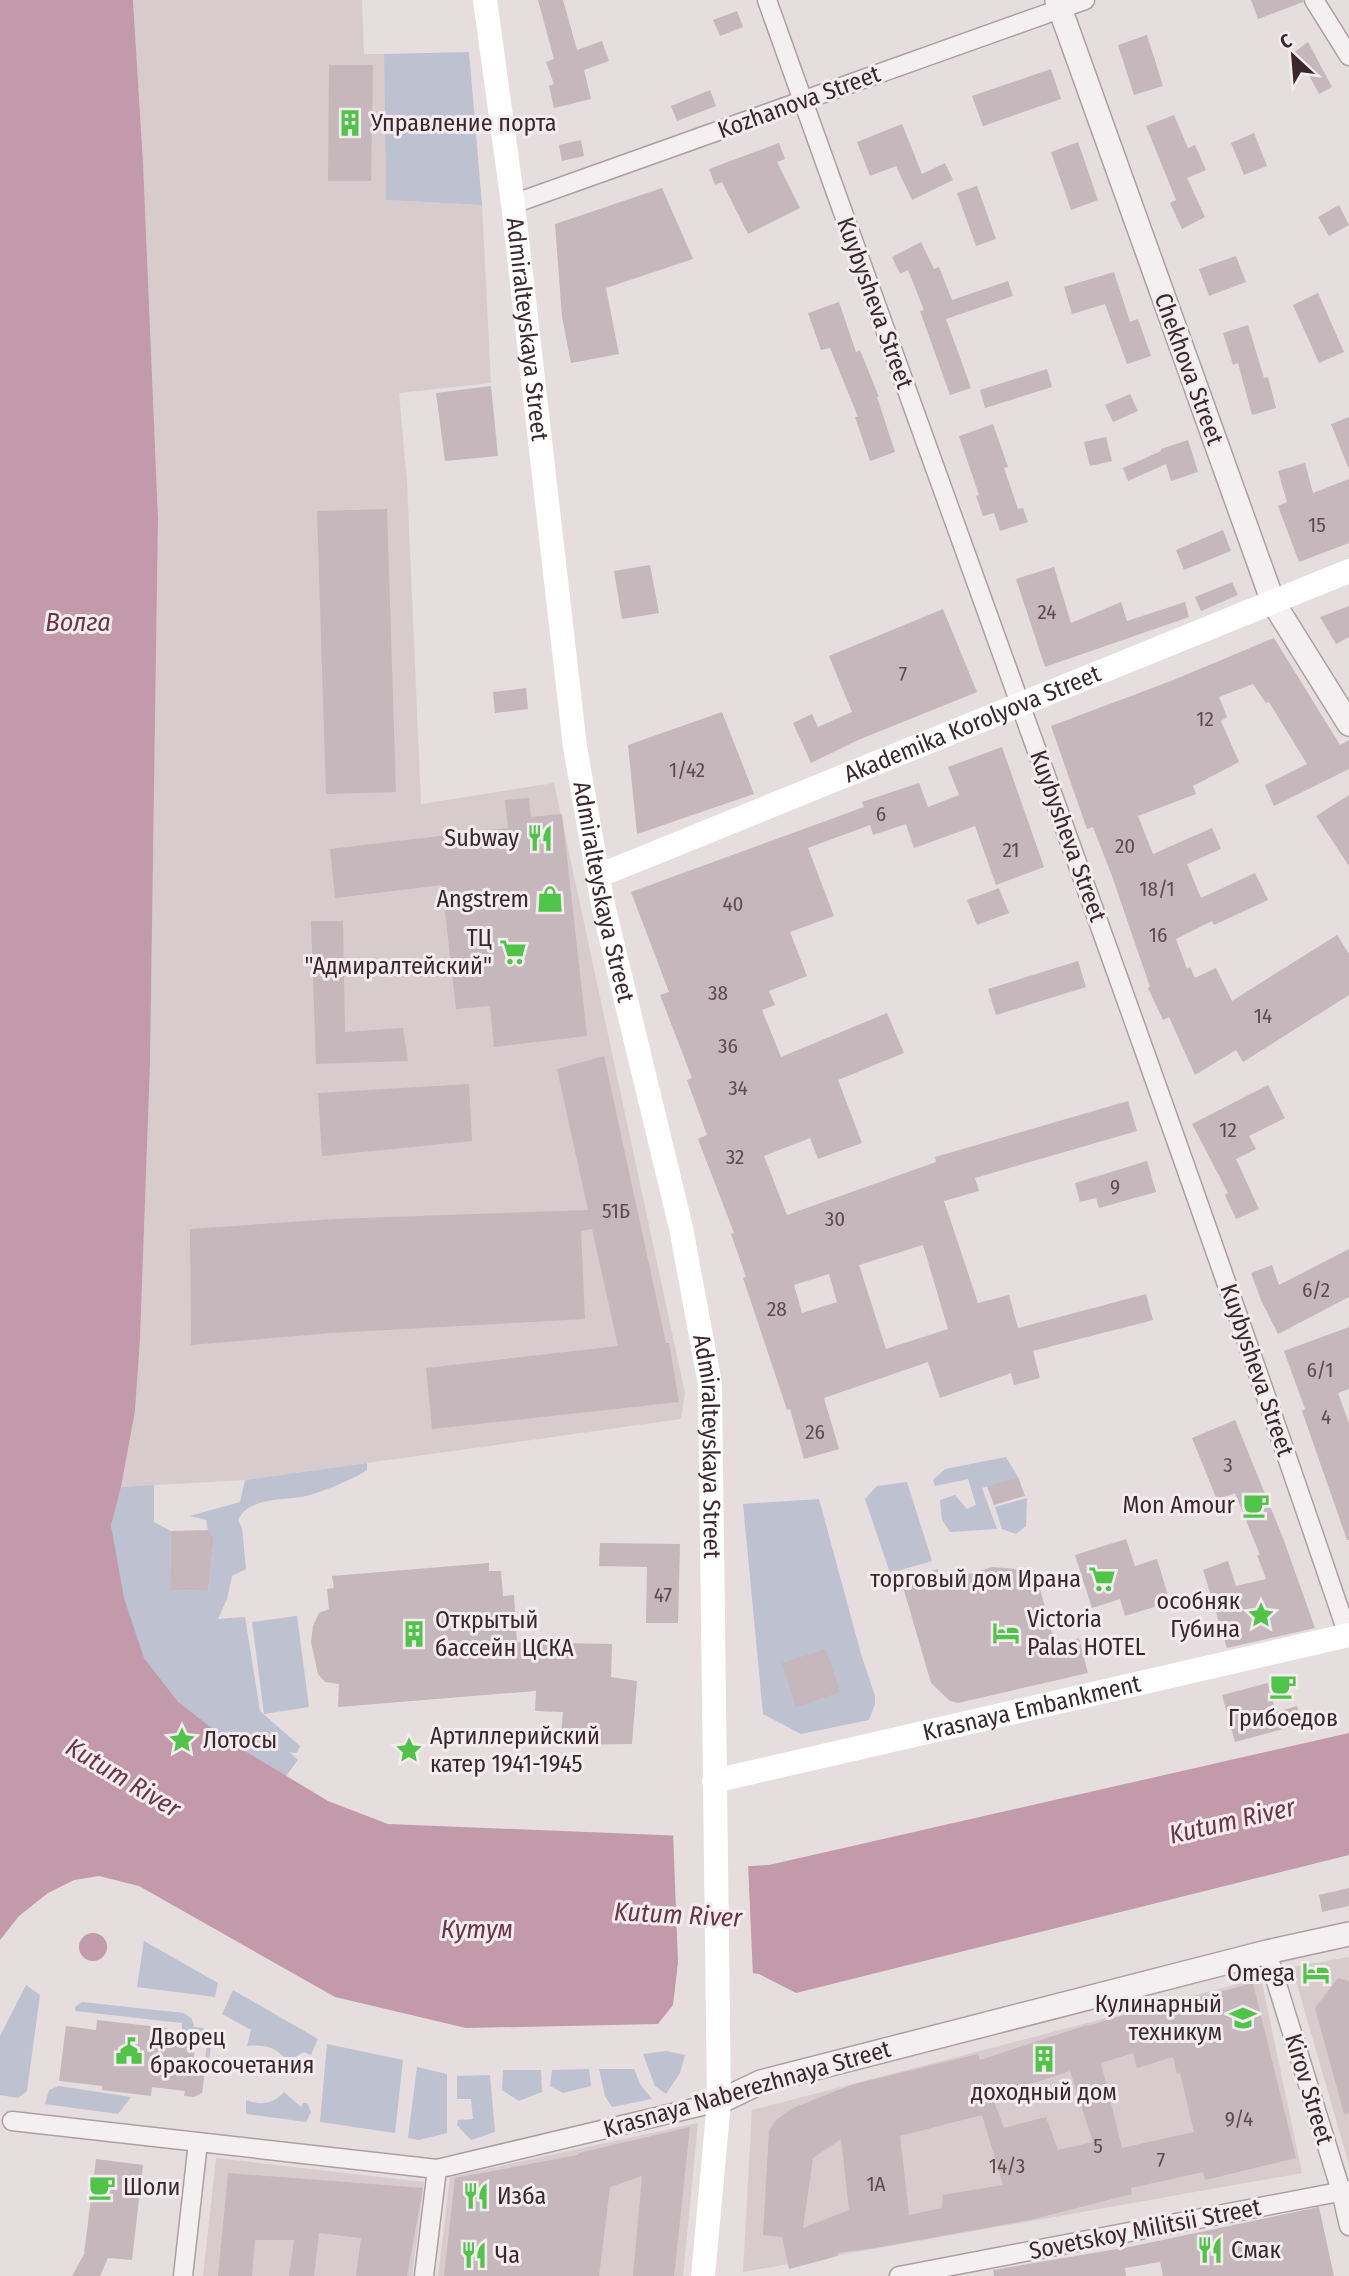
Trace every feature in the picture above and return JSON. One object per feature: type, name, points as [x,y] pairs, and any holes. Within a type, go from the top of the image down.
[{"type":"main road","name":"Admiralteyskaya Street","points":[[485,0],[513,204],[575,747],[598,876],[681,1228],[710,1384],[719,2102]]},
{"type":"main road","name":"Akademika Korolyova Street","points":[[598,876],[1349,571]]},
{"type":"main road","name":"Krasnaya Embankment","points":[[714,1781],[1349,1635]]},
{"type":"main road","points":[[703,2276],[719,2102]]},
{"type":"street","name":"Kuybysheva Street","points":[[766,0],[1021,705],[1349,1635]]},
{"type":"street","name":"Kozhanova Street","points":[[513,204],[802,101],[1058,5],[1085,0]]},
{"type":"street","points":[[1314,0],[1349,56]]},
{"type":"street","name":"Chekhova Street","points":[[1058,5],[1273,602],[1349,724]]},
{"type":"street","name":"Krasnaya Naberezhnaya Street","points":[[12,2121],[437,2169],[719,2102],[761,2082],[1267,1952],[1349,1934]]},
{"type":"street","name":"Kirov Street","points":[[1267,1952],[1345,2191],[1349,2226]]},
{"type":"street","points":[[183,2276],[198,2142]]},
{"type":"street","points":[[424,2276],[437,2169]]},
{"type":"street","name":"Sovetskoy Militsii Street","points":[[899,2276],[1345,2191]]},
{"type":"shaded area","points":[[133,0],[362,0],[364,54],[384,54],[386,200],[482,205],[491,383],[399,393],[407,482],[421,804],[554,783],[685,1393],[681,1419],[245,1480],[121,1487],[135,1411],[140,1339],[150,1065],[158,518],[143,162]]},
{"type":"shaded area","points":[[469,52],[482,205],[386,200],[384,54]]},
{"type":"shaded area","points":[[1006,1457],[1018,1477],[982,1488],[997,1529],[950,1532],[942,1520],[940,1500],[955,1495],[967,1509],[976,1505],[968,1479],[935,1486],[933,1480],[945,1469]]},
{"type":"shaded area","points":[[367,1463],[367,1470],[326,1490],[257,1504],[243,1513],[238,1520],[242,1528],[246,1569],[232,1576],[227,1599],[218,1619],[245,1617],[260,1711],[300,1746],[297,1753],[289,1752],[298,1760],[286,1776],[121,1704],[111,1526],[121,1487],[154,1485],[154,1522],[171,1531],[170,1590],[208,1591],[214,1537],[208,1530],[206,1520],[190,1516],[240,1502],[245,1480]]},
{"type":"shaded area","points":[[907,1482],[932,1561],[890,1573],[865,1499],[877,1486]]},
{"type":"shaded area","points":[[1027,1498],[1026,1526],[1016,1534],[1002,1529],[995,1507]]},
{"type":"shaded area","points":[[819,1499],[875,1696],[875,1704],[869,1720],[801,1734],[763,1714],[743,1504]]},
{"type":"shaded area","points":[[297,1616],[309,1707],[264,1714],[252,1622]]},
{"type":"shaded area","points":[[144,1941],[218,1983],[215,1997],[137,1987]]},
{"type":"shaded area","points":[[1349,1957],[1349,2165],[1292,1967]]},
{"type":"shaded area","points":[[1261,1978],[1302,2173],[743,2272],[752,2110]]},
{"type":"shaded area","points":[[26,1985],[40,1995],[27,2091],[18,2098],[0,2095],[0,2036]]},
{"type":"shaded area","points":[[233,1990],[318,2039],[311,2055],[304,2052],[292,2059],[290,2064],[272,2048],[247,2046],[251,2030],[222,2014]]},
{"type":"shaded area","points":[[82,2002],[184,2013],[192,2019],[194,2027],[203,2028],[211,2036],[210,2056],[205,2060],[205,2038],[198,2037],[198,2033],[182,2031],[182,2023],[75,2011],[75,2007]]},
{"type":"shaded area","points":[[327,2044],[403,2060],[395,2133],[320,2122]]},
{"type":"shaded area","points":[[667,2051],[685,2055],[680,2073],[666,2094],[655,2086],[643,2054]]},
{"type":"shaded area","points":[[417,2067],[447,2074],[447,2133],[419,2140],[408,2138]]},
{"type":"shaded area","points":[[589,2069],[591,2086],[563,2093],[550,2086],[552,2070]]},
{"type":"shaded area","points":[[599,2069],[634,2069],[640,2084],[652,2099],[612,2107],[605,2096]]},
{"type":"shaded area","points":[[503,2070],[541,2070],[542,2092],[519,2101],[502,2090]]},
{"type":"shaded area","points":[[490,2075],[495,2132],[471,2140],[457,2125],[458,2120],[473,2119],[471,2099],[457,2099],[457,2076]]},
{"type":"shaded area","points":[[59,2086],[131,2097],[118,2114],[45,2104],[49,2090]]},
{"type":"shaded area","points":[[284,2092],[301,2107],[303,2103],[307,2103],[311,2112],[306,2122],[246,2114],[246,2100],[266,2103]]},
{"type":"shaded area","points":[[698,2123],[683,2276],[438,2276],[450,2177]]},
{"type":"shaded area","points":[[216,2158],[424,2182],[412,2276],[203,2276]]},
{"type":"water","points":[[0,0],[133,0],[143,162],[158,518],[150,1065],[140,1339],[135,1411],[111,1526],[124,1598],[144,1658],[178,1702],[230,1742],[328,1801],[388,1824],[709,1837],[712,1868],[769,1865],[1349,1733],[1349,1855],[796,1993],[759,1974],[678,1963],[673,2005],[658,2024],[466,2028],[335,1997],[139,1886],[99,1876],[74,1880],[48,1893],[19,1916],[0,1940]]},
{"type":"water","points":[[93,1933],[103,1937],[107,1947],[103,1957],[93,1961],[83,1957],[79,1947],[83,1937]]},
{"type":"pier","points":[[673,1832],[710,1833],[715,1864],[748,1863],[753,1977],[681,1967],[677,2005],[674,2009],[678,1963]]},
{"type":"building","points":[[538,0],[563,0],[577,50],[602,41],[609,61],[584,70],[591,99],[554,108],[549,86],[554,84],[546,62],[554,59]]},
{"type":"building","points":[[1251,0],[1303,0],[1303,2],[1258,19]]},
{"type":"building","points":[[737,11],[743,27],[720,36],[713,20]]},
{"type":"building","points":[[1147,35],[1163,86],[1134,95],[1118,45]]},
{"type":"building","points":[[1308,42],[1332,87],[1319,94],[1303,64],[1297,68],[1289,56]]},
{"type":"building","name":"Управление порта","points":[[329,65],[373,65],[371,181],[328,181]]},
{"type":"building","points":[[1051,69],[1061,99],[983,126],[972,96]]},
{"type":"building","points":[[710,90],[716,106],[677,121],[671,106]]},
{"type":"building","points":[[1174,115],[1188,148],[1195,145],[1206,170],[1187,178],[1205,217],[1182,229],[1170,203],[1176,200],[1146,126]]},
{"type":"building","points":[[902,124],[922,174],[945,163],[953,180],[912,200],[896,166],[870,176],[857,142]]},
{"type":"building","points":[[1254,133],[1267,166],[1244,175],[1231,143]]},
{"type":"building","points":[[581,140],[584,156],[562,161],[559,145]]},
{"type":"building","points":[[1078,142],[1098,200],[1071,210],[1051,152]]},
{"type":"building","points":[[779,143],[785,159],[777,162],[800,208],[748,234],[722,182],[715,185],[709,169]]},
{"type":"building","points":[[977,186],[996,239],[976,246],[957,193]]},
{"type":"building","points":[[662,188],[693,259],[606,288],[619,354],[571,363],[562,317],[555,224]]},
{"type":"building","points":[[1339,205],[1349,225],[1329,236],[1318,217]]},
{"type":"building","points":[[921,242],[934,269],[939,267],[952,300],[1008,281],[1013,296],[946,319],[971,388],[950,395],[920,311],[924,310],[908,270],[900,274],[892,257]]},
{"type":"building","points":[[1236,256],[1246,282],[1209,296],[1199,269]]},
{"type":"building","points":[[1114,272],[1130,322],[1138,319],[1151,356],[1127,364],[1105,304],[1072,314],[1064,287]]},
{"type":"building","points":[[1318,293],[1344,352],[1319,363],[1293,305]]},
{"type":"building","points":[[839,302],[856,352],[860,350],[879,397],[895,452],[870,461],[855,417],[858,417],[830,348],[821,350],[808,313]]},
{"type":"building","points":[[1248,325],[1264,378],[1268,377],[1276,408],[1252,415],[1238,363],[1233,365],[1223,333]]},
{"type":"building","points":[[1047,369],[1052,387],[985,408],[980,390]]},
{"type":"building","points":[[491,386],[498,456],[445,461],[436,393]]},
{"type":"building","points":[[1130,394],[1138,411],[1113,422],[1105,405]]},
{"type":"building","points":[[1349,417],[1349,467],[1348,467],[1331,424]]},
{"type":"building","points":[[993,424],[1008,467],[1004,468],[1018,509],[1023,508],[1028,522],[1000,531],[994,513],[983,516],[976,496],[979,495],[959,436]]},
{"type":"building","points":[[1106,437],[1112,461],[1090,466],[1084,442]]},
{"type":"building","points":[[1188,440],[1198,472],[1171,481],[1166,464],[1128,481],[1123,468],[1161,449]]},
{"type":"building","points":[[1305,463],[1313,493],[1349,479],[1349,543],[1299,562],[1278,506],[1287,502],[1278,471]]},
{"type":"building","points":[[387,509],[396,792],[326,794],[317,511]]},
{"type":"building","points":[[1223,530],[1231,551],[1184,570],[1176,550]]},
{"type":"building","points":[[650,565],[659,613],[622,619],[614,571]]},
{"type":"building","points":[[1054,567],[1071,623],[1121,602],[1127,621],[1185,602],[1189,617],[1045,667],[1016,579]]},
{"type":"building","points":[[1232,582],[1238,595],[1201,611],[1195,597]]},
{"type":"building","points":[[1349,606],[1349,637],[1336,644],[1320,617]]},
{"type":"building","points":[[943,609],[977,692],[858,740],[811,763],[793,723],[812,714],[818,727],[852,712],[829,656]]},
{"type":"building","points":[[1274,638],[1340,745],[1349,740],[1349,769],[1274,806],[1265,785],[1307,764],[1269,702],[1266,703],[1253,684],[1219,697],[1227,717],[1221,721],[1239,762],[1193,786],[1196,794],[1138,816],[1153,854],[1212,828],[1221,849],[1187,864],[1201,898],[1255,873],[1268,900],[1214,925],[1212,921],[1176,939],[1187,969],[1190,967],[1195,978],[1216,968],[1232,1001],[1337,935],[1349,954],[1349,995],[1243,1062],[1236,1050],[1195,1075],[1169,1017],[1163,1020],[1148,988],[1150,987],[1112,876],[1093,827],[1087,829],[1051,726],[1171,681]]},
{"type":"building","points":[[526,688],[528,709],[495,713],[493,692]]},
{"type":"building","points":[[722,712],[754,794],[637,834],[628,745]]},
{"type":"building","points":[[1002,747],[1044,867],[996,885],[975,826],[914,848],[906,824],[873,835],[870,825],[808,848],[834,916],[790,932],[807,976],[769,991],[775,1005],[762,1010],[781,1057],[887,1013],[904,1053],[838,1080],[862,1143],[818,1159],[810,1138],[764,1156],[787,1215],[936,1162],[935,1157],[1128,1101],[1137,1131],[975,1178],[979,1191],[944,1201],[978,1303],[1009,1295],[1018,1328],[1146,1294],[1153,1320],[1033,1351],[1040,1378],[1014,1385],[1011,1373],[940,1398],[928,1362],[824,1398],[839,1449],[804,1459],[790,1409],[787,1410],[743,1278],[746,1277],[731,1234],[734,1233],[698,1139],[707,1135],[687,1080],[692,1078],[660,995],[669,992],[631,892],[864,807],[862,802],[919,783],[928,807],[959,795],[948,767]],"holes":[[[923,1245],[948,1329],[886,1349],[859,1265]],[[829,1274],[837,1302],[802,1313],[794,1285]]]},
{"type":"building","points":[[1349,795],[1349,866],[1316,816]]},
{"type":"building","name":"ТЦ \"Адмиралтейский\"","points":[[529,798],[531,817],[562,814],[587,1036],[494,1047],[490,1006],[456,1009],[442,885],[335,898],[330,849],[508,828],[505,800]]},
{"type":"building","points":[[999,888],[1009,913],[977,925],[967,900]]},
{"type":"building","points":[[311,921],[343,921],[345,1032],[403,1028],[408,1061],[316,1064]]},
{"type":"building","points":[[1078,961],[1086,987],[996,1015],[988,989]]},
{"type":"building","points":[[604,1056],[666,1343],[669,1343],[679,1402],[432,1429],[426,1368],[618,1346],[592,1229],[581,1231],[585,1319],[331,1333],[191,1345],[190,1229],[334,1219],[588,1210],[557,1069]]},
{"type":"building","points":[[469,1084],[472,1141],[322,1156],[318,1093]]},
{"type":"building","points":[[1268,1085],[1285,1118],[1249,1136],[1256,1149],[1236,1159],[1259,1209],[1236,1219],[1225,1195],[1228,1193],[1192,1124]]},
{"type":"building","points":[[1147,1161],[1156,1192],[1099,1208],[1096,1198],[1080,1202],[1075,1183]]},
{"type":"building","points":[[1349,1249],[1349,1297],[1278,1334],[1251,1273],[1272,1265],[1279,1285]]},
{"type":"building","points":[[1349,1327],[1349,1389],[1338,1393],[1349,1423],[1347,1540],[1284,1351]]},
{"type":"building","points":[[1235,1420],[1283,1538],[1315,1628],[1227,1648],[1203,1570],[1228,1561],[1236,1586],[1266,1579],[1257,1555],[1260,1555],[1235,1493],[1217,1500],[1192,1438]]},
{"type":"building","points":[[1018,1477],[1025,1496],[994,1505],[987,1486]]},
{"type":"building","points":[[208,1530],[214,1537],[208,1591],[170,1590],[171,1531]]},
{"type":"building","points":[[1126,1539],[1135,1566],[1157,1559],[1170,1602],[1125,1616],[1120,1599],[1092,1608],[1075,1555]]},
{"type":"building","points":[[600,1543],[680,1544],[678,1623],[646,1623],[647,1567],[599,1566]]},
{"type":"building","name":"Открытый бассейн ЦСКА","points":[[489,1563],[489,1571],[501,1571],[503,1596],[514,1595],[517,1642],[612,1644],[611,1677],[637,1681],[632,1744],[560,1745],[563,1712],[535,1711],[536,1691],[338,1707],[339,1684],[325,1682],[318,1674],[311,1642],[313,1626],[319,1613],[329,1609],[327,1589],[334,1588],[332,1576]]},
{"type":"building","name":"Victoria Palas HOTEL","points":[[993,1567],[1016,1569],[1040,1589],[1055,1644],[1079,1638],[1088,1673],[958,1703],[950,1701],[931,1683],[901,1580],[938,1569],[942,1582]]},
{"type":"building","points":[[826,1649],[840,1692],[796,1707],[782,1663]]},
{"type":"building","points":[[1268,1683],[1276,1712],[1297,1706],[1302,1724],[1235,1742],[1222,1695]]},
{"type":"building","points":[[1349,1888],[1349,1906],[1322,1912],[1319,1895]]},
{"type":"building","points":[[1338,1978],[1349,1981],[1349,2113],[1344,2114],[1315,2008]]},
{"type":"building","points":[[1253,1983],[1296,2158],[1205,2180],[1203,2172],[1131,2188],[1132,2194],[1034,2219],[837,2253],[838,2256],[789,2269],[782,2237],[763,2235],[769,2131],[776,2120],[793,2108],[851,2085],[978,2054],[980,2060],[1087,2025],[1151,2007],[1152,2010]],"holes":[[[1133,2053],[1137,2068],[1173,2057],[1177,2074],[1180,2073],[1194,2132],[1122,2148],[1101,2063]],[[1070,2071],[1093,2142],[1058,2150],[1046,2117],[1004,2128],[994,2101],[1012,2090]],[[982,2115],[1003,2185],[943,2195],[942,2208],[909,2215],[900,2136]],[[841,2139],[849,2210],[803,2228],[813,2158]]]},
{"type":"building","name":"Дворец бракосочетания","points":[[97,2020],[167,2028],[166,2035],[196,2039],[193,2064],[194,2070],[205,2071],[202,2093],[194,2097],[184,2096],[185,2091],[152,2087],[151,2096],[59,2081],[66,2026],[96,2030]]},
{"type":"building","points":[[690,2127],[674,2276],[633,2276],[642,2176],[610,2187],[599,2276],[444,2276],[455,2178],[578,2155]]},
{"type":"building","points":[[96,2159],[143,2165],[132,2260],[108,2258],[100,2276],[72,2276],[84,2254]]},
{"type":"building","points":[[228,2173],[423,2188],[407,2276],[356,2276],[361,2238],[319,2233],[314,2276],[289,2276],[294,2240],[255,2240],[252,2276],[218,2276]]},
{"type":"building","points":[[1319,2207],[1334,2276],[1163,2276],[1160,2262],[1125,2268],[1126,2276],[994,2276],[993,2270],[1129,2247]]},
{"type":"place","name":"Управление порта","points":[[350,123]]},
{"type":"place","name":"Subway","points":[[540,838]]},
{"type":"place","name":"Angstrem","points":[[550,899]]},
{"type":"place","name":"ТЦ \"Адмиралтейский\"","points":[[513,952]]},
{"type":"place","name":"Mon Amour","points":[[1256,1505]]},
{"type":"place","name":"торговый дом Ирана","points":[[1102,1579]]},
{"type":"place","name":"особняк Губина","points":[[1261,1615]]},
{"type":"place","name":"Victoria Palas HOTEL","points":[[1006,1633]]},
{"type":"place","name":"Открытый бассейн ЦСКА","points":[[414,1634]]},
{"type":"place","name":"Грибоедов","points":[[1283,1686]]},
{"type":"place","name":"Лотосы","points":[[182,1740]]},
{"type":"place","name":"Артиллерийский катер 1941-1945","points":[[409,1750]]},
{"type":"place","name":"Omega","points":[[1316,1973]]},
{"type":"place","name":"Кулинарный техникум","points":[[1243,2018]]},
{"type":"place","name":"Дворец бракосочетания","points":[[129,2051]]},
{"type":"place","name":"доходный дом","points":[[1044,2059]]},
{"type":"place","name":"Шоли","points":[[102,2187]]},
{"type":"place","name":"Изба","points":[[476,2196]]},
{"type":"place","name":"Смак","points":[[1210,2250]]},
{"type":"place","name":"Ча","points":[[474,2255]]},
{"type":"water label","name":"Волга","points":[[78,622]]},
{"type":"water label","name":"Kutum River","points":[[123,1778]]},
{"type":"water label","name":"Kutum River","points":[[1232,1821]]},
{"type":"water label","name":"Kutum River","points":[[678,1915]]},
{"type":"water label","name":"Кутум","points":[[477,1929]]}]
